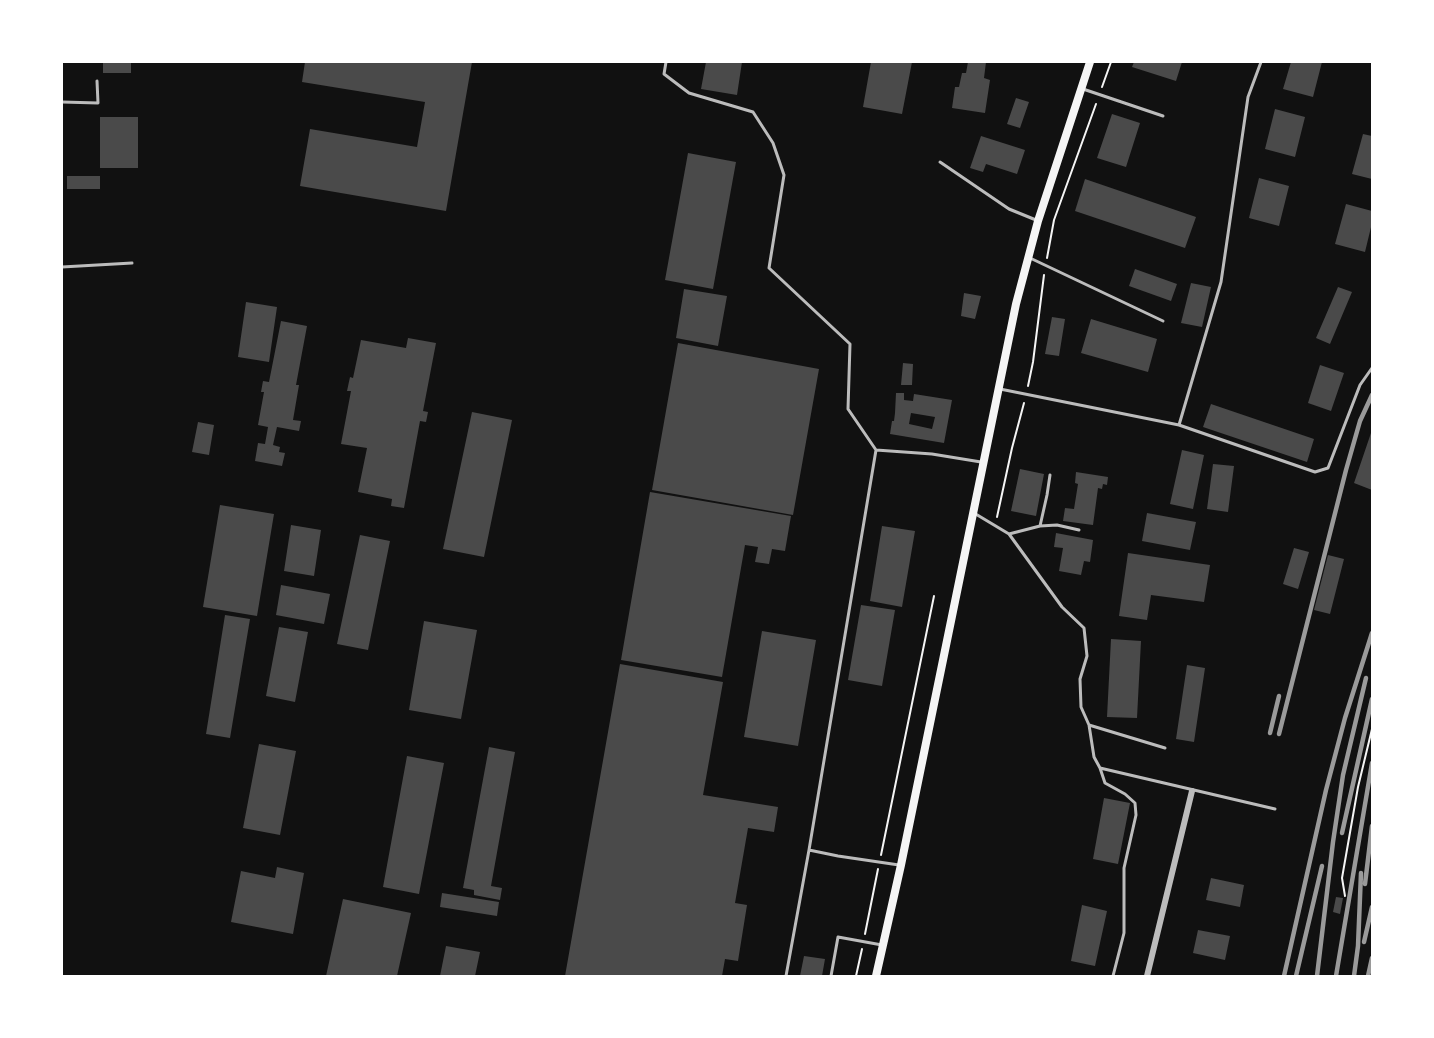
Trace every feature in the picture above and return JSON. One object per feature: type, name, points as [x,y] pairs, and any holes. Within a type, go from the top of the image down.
[{"type":"main road","points":[[876,976],[901,866],[1016,304],[1038,221],[1090,62]]},
{"type":"street","points":[[1147,976],[1192,790]]},
{"type":"lane","points":[[666,62],[664,74],[689,93],[753,112],[773,143],[784,175],[769,268],[850,344],[848,409],[876,450],[786,976]]},
{"type":"lane","points":[[1179,425],[1221,282],[1248,98],[1260,62]]},
{"type":"lane","points":[[62,102],[98,103],[97,81]]},
{"type":"lane","points":[[1081,88],[1163,116]]},
{"type":"lane","points":[[940,162],[1009,209],[1038,221]]},
{"type":"lane","points":[[1028,257],[1163,321]]},
{"type":"lane","points":[[62,267],[132,263]]},
{"type":"lane","points":[[998,388],[1179,425],[1315,472],[1328,468],[1360,385],[1372,368]]},
{"type":"lane","points":[[876,450],[932,454],[983,462]]},
{"type":"lane","points":[[1040,526],[1050,475]]},
{"type":"lane","points":[[974,513],[1009,534],[1062,607],[1084,628],[1087,656],[1080,679],[1082,707],[1089,725],[1094,757],[1105,783],[1125,794],[1135,803],[1136,814],[1124,868],[1124,933],[1113,976]]},
{"type":"lane","points":[[1009,534],[1040,526],[1057,525],[1079,530]]},
{"type":"lane","points":[[1089,725],[1165,748]]},
{"type":"lane","points":[[1100,768],[1275,809]]},
{"type":"lane","points":[[809,850],[901,866]]},
{"type":"lane","points":[[831,976],[838,937],[882,945]]},
{"type":"path","points":[[996,525],[1012,448],[1027,394],[1045,265],[1054,220],[1111,62]]},
{"type":"path","points":[[856,976],[934,596]]},
{"type":"path","points":[[1345,896],[1342,878],[1358,787],[1372,729]]},
{"type":"building","points":[[103,62],[131,62],[131,73],[103,73]]},
{"type":"building","points":[[305,62],[472,62],[446,211],[300,186],[310,129],[417,147],[425,102],[302,82]]},
{"type":"building","points":[[706,62],[742,62],[737,95],[701,89]]},
{"type":"building","points":[[871,62],[912,62],[902,114],[863,107]]},
{"type":"building","points":[[968,62],[986,62],[984,78],[990,80],[985,113],[952,108],[955,87],[959,87],[962,73],[966,73]]},
{"type":"building","points":[[1134,62],[1182,62],[1176,81],[1132,67]]},
{"type":"building","points":[[1291,62],[1322,62],[1313,97],[1283,89]]},
{"type":"building","points":[[1016,98],[1029,102],[1020,128],[1007,124]]},
{"type":"building","points":[[1275,109],[1305,117],[1295,157],[1265,149]]},
{"type":"building","points":[[1112,114],[1140,123],[1126,167],[1097,158]]},
{"type":"building","points":[[100,117],[138,117],[138,168],[100,168]]},
{"type":"building","points":[[1363,134],[1372,136],[1372,179],[1352,174]]},
{"type":"building","points":[[981,136],[1025,150],[1017,174],[986,164],[983,172],[970,168]]},
{"type":"building","points":[[688,153],[736,162],[713,289],[665,280]]},
{"type":"building","points":[[67,176],[100,176],[100,189],[67,189]]},
{"type":"building","points":[[1259,178],[1289,186],[1279,226],[1249,218]]},
{"type":"building","points":[[1085,179],[1196,217],[1185,248],[1075,211]]},
{"type":"building","points":[[1346,204],[1372,211],[1372,223],[1365,252],[1335,244]]},
{"type":"building","points":[[1135,269],[1177,284],[1171,301],[1129,286]]},
{"type":"building","points":[[1191,283],[1211,287],[1202,327],[1181,323]]},
{"type":"building","points":[[1338,287],[1352,292],[1330,344],[1316,338]]},
{"type":"building","points":[[684,289],[727,296],[718,346],[676,338]]},
{"type":"building","points":[[964,293],[981,296],[975,319],[961,316]]},
{"type":"building","points":[[246,302],[277,307],[269,362],[238,357]]},
{"type":"building","points":[[1052,317],[1065,319],[1059,356],[1045,354]]},
{"type":"building","points":[[1091,319],[1157,339],[1148,372],[1081,353]]},
{"type":"building","points":[[281,321],[307,326],[296,385],[299,385],[293,420],[301,421],[299,431],[277,427],[273,445],[280,447],[279,452],[285,453],[282,466],[255,461],[258,443],[265,444],[268,427],[258,425],[264,392],[261,392],[263,381],[269,382]]},
{"type":"building","points":[[408,338],[436,343],[423,411],[428,412],[426,422],[420,421],[404,508],[391,506],[392,499],[358,492],[367,448],[341,444],[351,391],[347,391],[350,377],[353,378],[361,340],[406,348]]},
{"type":"building","points":[[678,343],[819,369],[793,515],[652,490]]},
{"type":"building","points":[[903,363],[913,364],[912,385],[901,385]]},
{"type":"building","points":[[1320,365],[1344,373],[1331,411],[1308,403]]},
{"type":"building","points":[[896,393],[904,393],[904,400],[913,401],[914,394],[952,400],[944,443],[890,434],[892,421],[894,421]],"holes":[[[911,413],[935,417],[932,429],[909,424]]]},
{"type":"building","points":[[1211,404],[1314,439],[1307,462],[1203,427]]},
{"type":"building","points":[[472,412],[512,420],[484,557],[443,549]]},
{"type":"building","points":[[198,422],[214,425],[209,455],[192,452]]},
{"type":"building","points":[[1372,430],[1372,490],[1354,483]]},
{"type":"building","points":[[1182,450],[1204,455],[1193,509],[1170,504]]},
{"type":"building","points":[[1213,464],[1234,466],[1228,512],[1207,509]]},
{"type":"building","points":[[1020,469],[1044,474],[1036,516],[1011,511]]},
{"type":"building","points":[[1076,472],[1108,477],[1107,485],[1103,484],[1102,489],[1098,488],[1093,525],[1063,521],[1065,508],[1074,509],[1078,484],[1075,483]]},
{"type":"building","points":[[650,492],[791,516],[785,551],[772,549],[769,564],[755,562],[758,547],[745,545],[722,677],[621,660]]},
{"type":"building","points":[[220,505],[274,514],[257,616],[203,607]]},
{"type":"building","points":[[1147,513],[1196,522],[1190,550],[1142,541]]},
{"type":"building","points":[[291,525],[321,530],[314,576],[284,571]]},
{"type":"building","points":[[882,526],[915,531],[902,607],[870,601]]},
{"type":"building","points":[[1056,533],[1093,540],[1090,562],[1084,561],[1081,575],[1059,571],[1063,548],[1054,547]]},
{"type":"building","points":[[360,535],[390,541],[368,650],[337,644]]},
{"type":"building","points":[[1294,548],[1309,552],[1298,589],[1283,584]]},
{"type":"building","points":[[1128,553],[1210,565],[1204,602],[1151,595],[1147,620],[1119,616]]},
{"type":"building","points":[[1328,555],[1344,559],[1330,614],[1314,610]]},
{"type":"building","points":[[281,585],[330,594],[324,624],[276,615]]},
{"type":"building","points":[[861,605],[895,610],[882,686],[848,680]]},
{"type":"building","points":[[225,615],[250,619],[230,738],[206,734]]},
{"type":"building","points":[[424,621],[477,630],[461,719],[409,710]]},
{"type":"building","points":[[279,627],[308,632],[295,702],[266,696]]},
{"type":"building","points":[[762,631],[816,640],[798,746],[744,737]]},
{"type":"building","points":[[1111,639],[1141,641],[1137,718],[1107,717]]},
{"type":"building","points":[[620,664],[723,682],[703,795],[778,807],[774,832],[748,828],[735,903],[747,905],[738,961],[725,959],[722,976],[565,976]]},
{"type":"building","points":[[1187,665],[1205,668],[1194,742],[1176,739]]},
{"type":"building","points":[[259,744],[296,751],[280,835],[243,828]]},
{"type":"building","points":[[489,747],[515,752],[491,886],[502,888],[500,900],[474,895],[474,890],[463,888]]},
{"type":"building","points":[[407,756],[444,763],[419,894],[383,887]]},
{"type":"building","points":[[1104,798],[1130,803],[1118,864],[1093,859]]},
{"type":"building","points":[[277,867],[304,873],[293,934],[231,922],[241,871],[275,878]]},
{"type":"building","points":[[1211,878],[1244,885],[1240,907],[1206,900]]},
{"type":"building","points":[[442,893],[499,902],[497,916],[440,907]]},
{"type":"building","points":[[1336,897],[1343,898],[1340,914],[1333,912]]},
{"type":"building","points":[[343,899],[411,913],[397,976],[326,976]]},
{"type":"building","points":[[1082,905],[1107,911],[1095,966],[1071,961]]},
{"type":"building","points":[[1198,930],[1230,936],[1225,960],[1193,953]]},
{"type":"building","points":[[446,946],[480,952],[475,976],[440,976]]},
{"type":"building","points":[[804,956],[825,959],[822,976],[800,976]]},
{"type":"railway","points":[[1279,734],[1346,470],[1360,421],[1372,395]]},
{"type":"railway","points":[[1284,976],[1326,790],[1345,718],[1372,633]]},
{"type":"railway","points":[[1317,976],[1343,775],[1366,678]]},
{"type":"railway","points":[[1270,733],[1279,696]]},
{"type":"railway","points":[[1342,833],[1372,699]]},
{"type":"railway","points":[[1336,976],[1372,763]]},
{"type":"railway","points":[[1365,884],[1372,826]]},
{"type":"railway","points":[[1296,976],[1322,866]]},
{"type":"railway","points":[[1354,976],[1358,946],[1361,873]]},
{"type":"railway","points":[[1364,942],[1372,907]]},
{"type":"railway","points":[[1368,976],[1372,958]]}]
